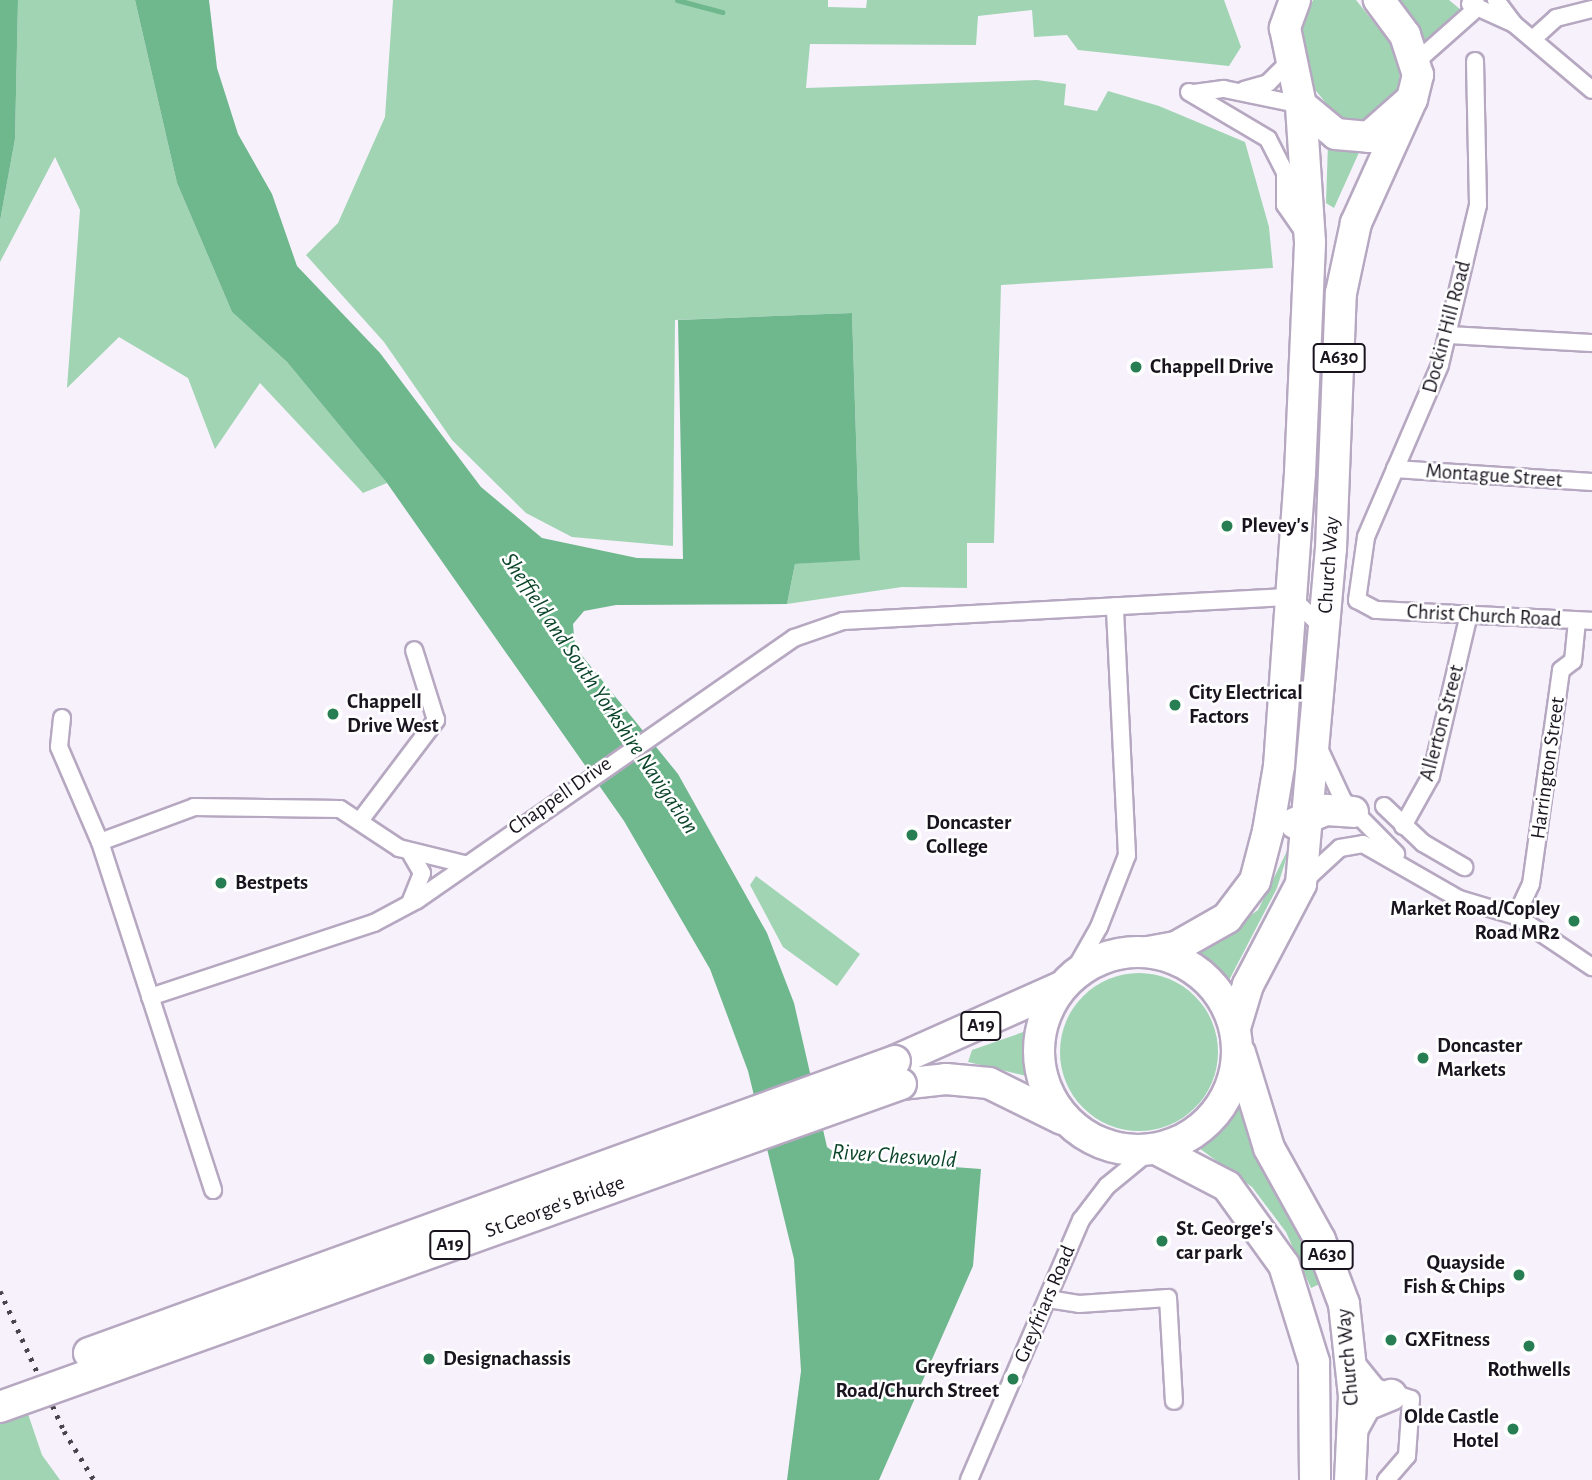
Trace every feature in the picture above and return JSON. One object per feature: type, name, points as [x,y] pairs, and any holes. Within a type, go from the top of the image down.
[{"type":"highway","name":"Church Way","points":[[1148,952],[1196,938],[1243,901],[1255,881],[1279,766],[1310,240],[1301,106],[1285,28],[1274,0]]},
{"type":"highway","points":[[1285,28],[1295,0]]},
{"type":"highway","points":[[1379,0],[1416,62]]},
{"type":"highway","name":"Church Way","points":[[1350,1480],[1353,1428],[1351,1347],[1331,1264],[1269,1147],[1237,1037],[1248,985],[1301,884],[1324,630],[1341,293],[1356,223],[1412,99],[1416,62]]},
{"type":"highway","points":[[1301,106],[1336,134],[1369,137],[1412,99]]},
{"type":"highway","points":[[1243,901],[1259,886],[1292,826],[1309,814],[1353,812]]},
{"type":"highway","points":[[1148,952],[1204,976],[1237,1037],[1234,1078],[1211,1119],[1186,1139],[1153,1149],[1123,1149],[1072,1125],[1046,1089],[1039,1045],[1051,1003],[1067,982],[1105,957],[1148,952]]},
{"type":"highway","name":"St George's Bridge","points":[[0,1407],[898,1073],[1067,982]]},
{"type":"highway","name":"St George's Bridge","points":[[0,1386],[898,1073],[989,1083],[1072,1125]]},
{"type":"highway","name":"Church Way","points":[[1153,1149],[1227,1186],[1284,1265],[1314,1362],[1315,1480]]},
{"type":"highway","points":[[1353,1428],[1366,1405],[1391,1395]]},
{"type":"street","points":[[1496,0],[1514,24]]},
{"type":"street","points":[[1416,62],[1472,3],[1514,24],[1534,38],[1592,90]]},
{"type":"street","points":[[1534,38],[1556,18],[1592,9]]},
{"type":"street","points":[[1291,61],[1268,83],[1238,91],[1191,93],[1268,139],[1285,173],[1285,205],[1310,240]]},
{"type":"street","name":"Dockin Hill Road","points":[[1376,610],[1357,600],[1359,564],[1395,469],[1428,400],[1448,335],[1478,205],[1475,61]]},
{"type":"street","points":[[1238,91],[1301,106]]},
{"type":"street","points":[[1448,335],[1591,339]]},
{"type":"street","name":"Montague Street","points":[[1395,469],[1592,482]]},
{"type":"street","points":[[1291,597],[1324,630]]},
{"type":"street","name":"Chappell Drive","points":[[150,997],[374,923],[410,903],[586,778],[794,638],[843,621],[1291,597]]},
{"type":"street","points":[[1067,982],[1127,855],[1115,606]]},
{"type":"street","name":"Christ Church Road","points":[[1376,610],[1584,621]]},
{"type":"street","name":"Allerton Street","points":[[1403,827],[1432,776],[1469,614]]},
{"type":"street","name":"Harrington Street","points":[[1516,916],[1531,884],[1561,670],[1573,661],[1584,621]]},
{"type":"street","points":[[362,818],[436,720],[414,650]]},
{"type":"street","points":[[62,719],[59,747],[100,842],[213,1190]]},
{"type":"street","points":[[1316,741],[1353,812],[1415,873]]},
{"type":"street","points":[[1384,806],[1403,827],[1464,867]]},
{"type":"street","points":[[100,842],[194,807],[340,808],[362,818],[411,854],[422,873],[410,903]]},
{"type":"street","points":[[1301,884],[1351,844],[1377,849],[1459,899],[1516,916],[1592,967]]},
{"type":"street","points":[[411,854],[464,864]]},
{"type":"street","name":"Greyfriars Road","points":[[969,1480],[1093,1202],[1153,1149]]},
{"type":"street","points":[[1048,1298],[1079,1304],[1168,1298],[1174,1401]]},
{"type":"street","points":[[1351,1347],[1367,1380],[1391,1395],[1411,1402],[1407,1456],[1386,1480]]},
{"type":"shaded area","points":[[18,0],[135,0],[177,183],[232,312],[287,362],[387,483],[363,493],[260,383],[215,449],[188,378],[119,337],[67,388],[80,210],[55,157],[0,262],[0,221],[15,139]]},
{"type":"shaded area","points":[[393,0],[828,0],[828,7],[866,8],[867,0],[1224,0],[1241,47],[1229,66],[1078,50],[1067,35],[1034,37],[1032,10],[978,16],[976,45],[810,44],[806,88],[1037,80],[1066,84],[1064,105],[1097,111],[1108,91],[1159,106],[1245,142],[1269,227],[1273,268],[1001,285],[994,543],[967,543],[967,588],[902,587],[787,604],[795,564],[860,559],[852,313],[675,320],[673,546],[572,537],[526,513],[452,440],[384,342],[306,255],[338,223],[385,117]]},
{"type":"shaded area","points":[[1313,0],[1356,0],[1398,53],[1401,94],[1368,124],[1339,119],[1312,86],[1301,28]]},
{"type":"shaded area","points":[[1394,0],[1449,0],[1461,10],[1423,48]]},
{"type":"shaded area","points":[[1328,144],[1361,148],[1334,208],[1326,203]]},
{"type":"shaded area","points":[[1291,843],[1277,888],[1226,986],[1196,955],[1258,910]]},
{"type":"shaded area","points":[[756,876],[860,954],[837,986],[783,947],[750,885]]},
{"type":"shaded area","points":[[1139,973],[1169,979],[1195,996],[1212,1022],[1218,1052],[1212,1082],[1195,1108],[1169,1125],[1139,1131],[1109,1125],[1083,1108],[1066,1082],[1060,1052],[1066,1022],[1083,996],[1109,979]]},
{"type":"shaded area","points":[[1032,1029],[1031,1077],[968,1062],[972,1050]]},
{"type":"shaded area","points":[[1238,1106],[1326,1281],[1311,1288],[1286,1232],[1252,1187],[1199,1148]]},
{"type":"shaded area","points":[[27,1411],[42,1455],[60,1480],[0,1480],[0,1421]]},
{"type":"water","points":[[0,0],[18,0],[15,139],[0,221]]},
{"type":"water","name":"Sheffield and South Yorkshire Navigation","points":[[135,0],[209,0],[217,68],[238,134],[272,194],[297,266],[380,353],[481,487],[542,538],[637,558],[683,559],[678,320],[852,313],[860,560],[795,564],[787,604],[616,605],[584,611],[573,624],[575,647],[678,774],[767,933],[794,1003],[827,1147],[843,1159],[981,1169],[973,1266],[879,1480],[787,1480],[801,1371],[794,1259],[748,1071],[710,969],[624,821],[387,483],[287,362],[232,312],[177,183]]},
{"type":"waterway","points":[[677,0],[722,12]]},
{"type":"railway","points":[[0,1291],[64,1431],[94,1480]]},
{"type":"place","name":"Chappell Drive","points":[[1136,367]]},
{"type":"place","name":"Plevey's","points":[[1227,526]]},
{"type":"place","name":"City Electrical Factors","points":[[1175,705]]},
{"type":"place","name":"Chappell Drive West","points":[[333,714]]},
{"type":"place","name":"Doncaster College","points":[[912,835]]},
{"type":"place","name":"Bestpets","points":[[221,883]]},
{"type":"place","name":"Market Road/Copley Road MR2","points":[[1574,921]]},
{"type":"place","name":"Doncaster Markets","points":[[1423,1058]]},
{"type":"place","name":"St. George's car park","points":[[1162,1241]]},
{"type":"place","name":"Quayside Fish & Chips","points":[[1519,1275]]},
{"type":"place","name":"GXFitness","points":[[1391,1340]]},
{"type":"place","name":"Rothwells","points":[[1529,1346]]},
{"type":"place","name":"Designachassis","points":[[429,1359]]},
{"type":"place","name":"Greyfriars Road/Church Street","points":[[1013,1379]]},
{"type":"place","name":"Olde Castle Hotel","points":[[1513,1429]]},
{"type":"water label","name":"River Cheswold","points":[[894,1157]]}]
